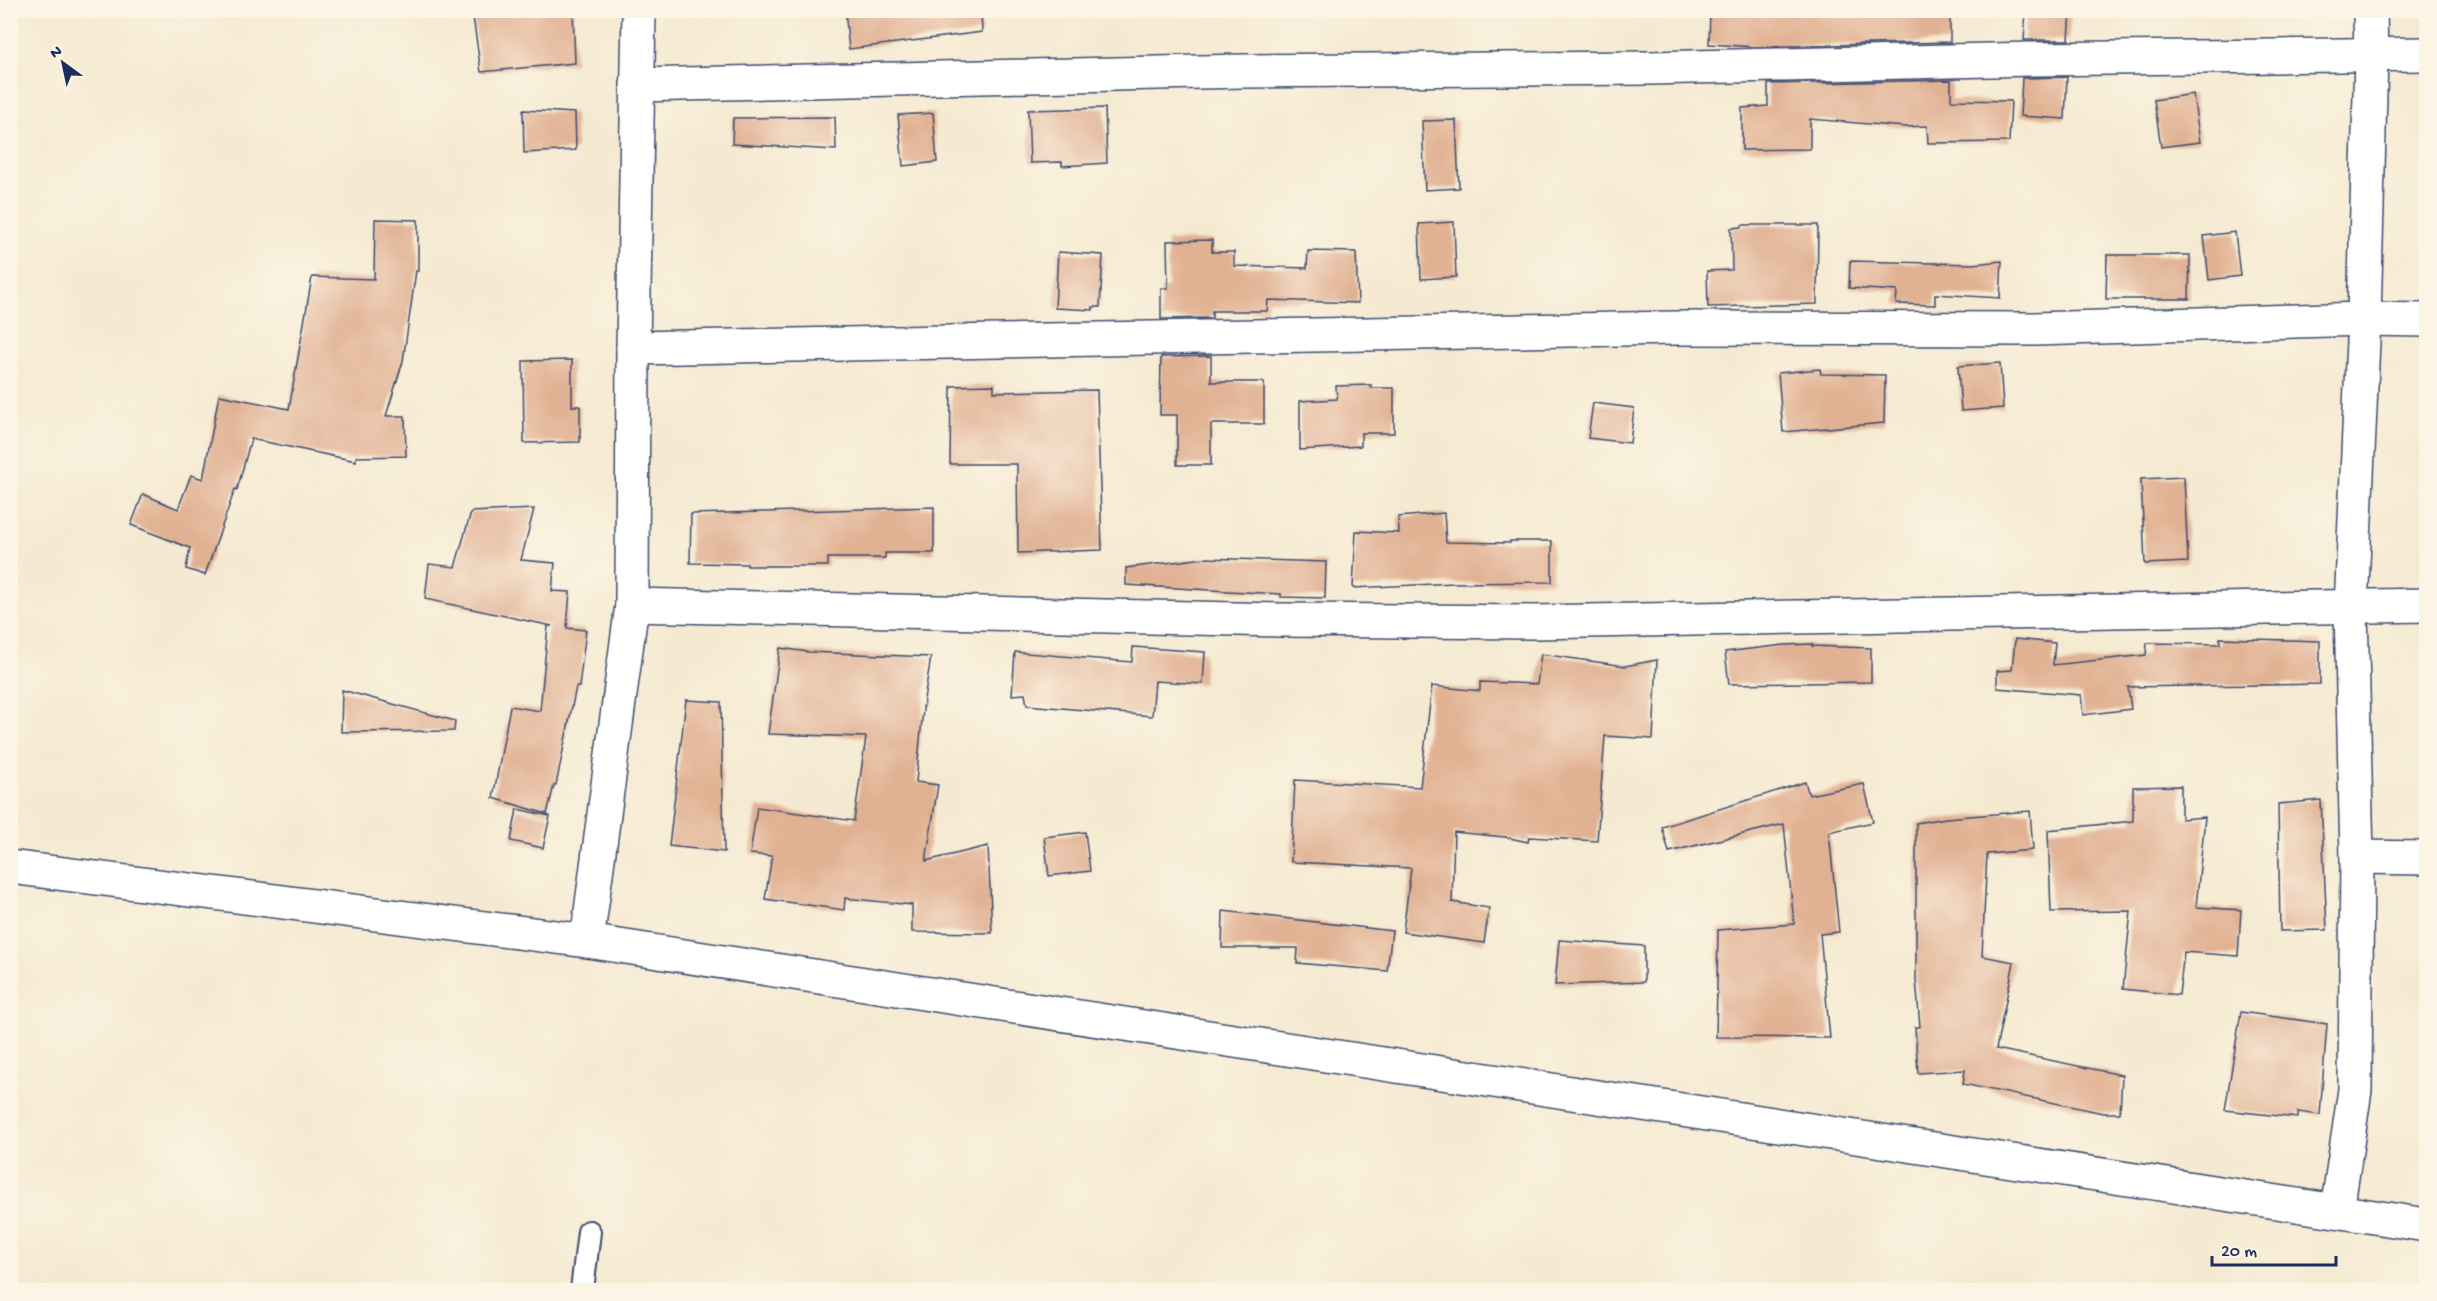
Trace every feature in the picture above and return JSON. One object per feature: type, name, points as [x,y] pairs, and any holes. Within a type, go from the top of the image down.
[{"type":"street","points":[[587,941],[633,605],[633,348],[639,10]]},
{"type":"street","points":[[2337,1211],[2355,1090],[2357,857],[2351,608],[2364,319],[2371,57],[2370,10]]},
{"type":"street","points":[[638,85],[1243,71],[1649,68],[2020,59],[2371,57],[2427,54]]},
{"type":"street","points":[[633,348],[1652,328],[2035,329],[2364,319],[2427,320]]},
{"type":"street","points":[[633,605],[1280,620],[1534,622],[2002,611],[2351,608],[2427,605]]},
{"type":"street","points":[[2357,857],[2427,858]]},
{"type":"street","points":[[10,867],[587,941],[2427,1225]]},
{"type":"lane","points":[[582,1290],[589,1232]]},
{"type":"building","points":[[472,10],[573,10],[575,63],[481,72]]},
{"type":"building","points":[[845,10],[981,10],[982,32],[849,49]]},
{"type":"building","points":[[1710,10],[1950,10],[1950,42],[1756,47],[1709,44]]},
{"type":"building","points":[[2026,10],[2071,10],[2069,40],[2024,40]]},
{"type":"building","points":[[2067,77],[2065,119],[2020,116],[2022,78]]},
{"type":"building","points":[[1951,80],[1951,100],[2011,101],[2009,142],[1928,143],[1927,126],[1905,127],[1810,119],[1810,149],[1742,150],[1742,108],[1768,106],[1768,84]]},
{"type":"building","points":[[2193,94],[2200,142],[2161,147],[2154,100]]},
{"type":"building","points":[[1105,108],[1107,163],[1062,166],[1062,162],[1030,163],[1028,110]]},
{"type":"building","points":[[523,110],[575,113],[576,150],[524,153]]},
{"type":"building","points":[[933,113],[937,162],[903,166],[898,115]]},
{"type":"building","points":[[835,117],[836,150],[732,144],[733,118]]},
{"type":"building","points":[[1456,120],[1459,188],[1425,190],[1422,121]]},
{"type":"building","points":[[375,219],[418,220],[418,271],[416,271],[403,361],[386,416],[405,416],[406,456],[356,457],[356,461],[251,439],[237,490],[235,489],[205,575],[186,569],[190,548],[131,525],[143,494],[178,509],[191,475],[203,479],[219,395],[289,409],[312,277],[374,279]]},
{"type":"building","points":[[1454,222],[1456,277],[1421,279],[1419,224]]},
{"type":"building","points":[[1742,225],[1818,225],[1817,304],[1708,307],[1707,271],[1732,270],[1731,228],[1742,227]]},
{"type":"building","points":[[2235,232],[2240,276],[2209,280],[2204,236]]},
{"type":"building","points":[[1212,240],[1212,252],[1234,252],[1234,266],[1307,268],[1308,251],[1356,252],[1358,303],[1268,300],[1267,311],[1212,311],[1212,318],[1161,319],[1161,288],[1168,288],[1167,241]]},
{"type":"building","points":[[1058,252],[1103,255],[1100,307],[1093,307],[1093,310],[1055,308]]},
{"type":"building","points":[[2107,255],[2190,255],[2189,299],[2106,299]]},
{"type":"building","points":[[1850,261],[1973,264],[2002,261],[2000,298],[1935,294],[1935,305],[1896,304],[1897,291],[1849,288]]},
{"type":"building","points":[[1211,356],[1211,382],[1264,382],[1264,424],[1211,424],[1211,465],[1177,465],[1177,415],[1160,415],[1161,357]]},
{"type":"building","points":[[572,360],[572,406],[580,406],[580,442],[524,443],[523,361]]},
{"type":"building","points":[[2000,363],[2003,408],[1961,411],[1958,366]]},
{"type":"building","points":[[1820,369],[1821,374],[1885,375],[1884,423],[1783,432],[1778,373]]},
{"type":"building","points":[[994,385],[994,392],[1097,390],[1102,550],[1018,553],[1017,464],[950,464],[951,386]]},
{"type":"building","points":[[1371,385],[1371,388],[1394,388],[1394,433],[1361,433],[1361,446],[1300,450],[1300,401],[1337,399],[1336,386]]},
{"type":"building","points":[[1593,403],[1634,408],[1630,443],[1588,438]]},
{"type":"building","points":[[2184,477],[2188,562],[2145,564],[2141,479]]},
{"type":"building","points":[[934,507],[934,553],[885,553],[885,558],[828,558],[828,566],[690,563],[691,514]]},
{"type":"building","points":[[534,509],[521,560],[555,563],[552,591],[570,592],[567,628],[586,630],[579,687],[576,687],[556,785],[554,785],[547,814],[493,798],[510,706],[540,711],[548,626],[552,626],[425,599],[429,564],[455,567],[471,512]]},
{"type":"building","points":[[1444,513],[1446,542],[1552,541],[1552,582],[1455,583],[1353,588],[1356,531],[1399,533],[1398,517]]},
{"type":"building","points":[[1205,558],[1326,562],[1325,598],[1281,597],[1281,594],[1126,585],[1126,568]]},
{"type":"building","points":[[2220,638],[2320,641],[2320,684],[2128,687],[2131,709],[2083,715],[2081,695],[1997,688],[1997,671],[2012,670],[2015,639],[2055,643],[2053,665],[2146,655],[2147,643],[2220,644]]},
{"type":"building","points":[[1812,644],[1812,646],[1871,648],[1871,682],[1729,684],[1725,652]]},
{"type":"building","points":[[1133,647],[1205,652],[1203,684],[1155,681],[1152,716],[1027,705],[1025,694],[1012,695],[1015,652],[1132,662]]},
{"type":"building","points":[[780,648],[808,652],[931,657],[924,699],[916,782],[938,785],[926,861],[988,846],[992,933],[912,932],[912,905],[845,898],[844,910],[765,899],[772,856],[750,854],[757,807],[854,821],[866,737],[768,734]]},
{"type":"building","points":[[1541,654],[1625,666],[1657,660],[1653,739],[1605,736],[1597,841],[1529,837],[1528,842],[1505,837],[1454,832],[1452,902],[1489,908],[1484,943],[1403,932],[1411,868],[1291,862],[1295,780],[1420,787],[1432,686],[1480,691],[1480,682],[1537,684]]},
{"type":"building","points":[[342,690],[455,721],[454,731],[341,732]]},
{"type":"building","points":[[686,700],[721,702],[724,852],[669,846]]},
{"type":"building","points":[[1805,782],[1809,795],[1864,784],[1873,822],[1829,832],[1839,932],[1820,934],[1830,1038],[1716,1037],[1718,930],[1794,924],[1784,824],[1669,852],[1662,827]]},
{"type":"building","points":[[2181,786],[2181,819],[2205,817],[2196,907],[2241,910],[2238,956],[2184,952],[2179,995],[2123,989],[2131,911],[2051,912],[2048,830],[2133,821],[2133,787]]},
{"type":"building","points":[[2321,800],[2327,930],[2280,931],[2278,804]]},
{"type":"building","points":[[517,809],[550,816],[543,848],[511,841]]},
{"type":"building","points":[[2030,811],[2033,850],[1987,854],[1982,956],[2014,962],[1996,1049],[2122,1075],[2120,1113],[2103,1113],[1963,1084],[1965,1070],[1918,1073],[1915,1027],[1920,1027],[1916,979],[1916,823],[1946,818]]},
{"type":"building","points":[[1085,832],[1090,871],[1049,876],[1044,837]]},
{"type":"building","points":[[1223,911],[1392,931],[1387,971],[1297,963],[1298,948],[1222,948]]},
{"type":"building","points":[[1559,940],[1644,946],[1644,982],[1555,985]]},
{"type":"building","points":[[2241,1012],[2327,1024],[2320,1115],[2298,1112],[2298,1118],[2225,1110]]}]
